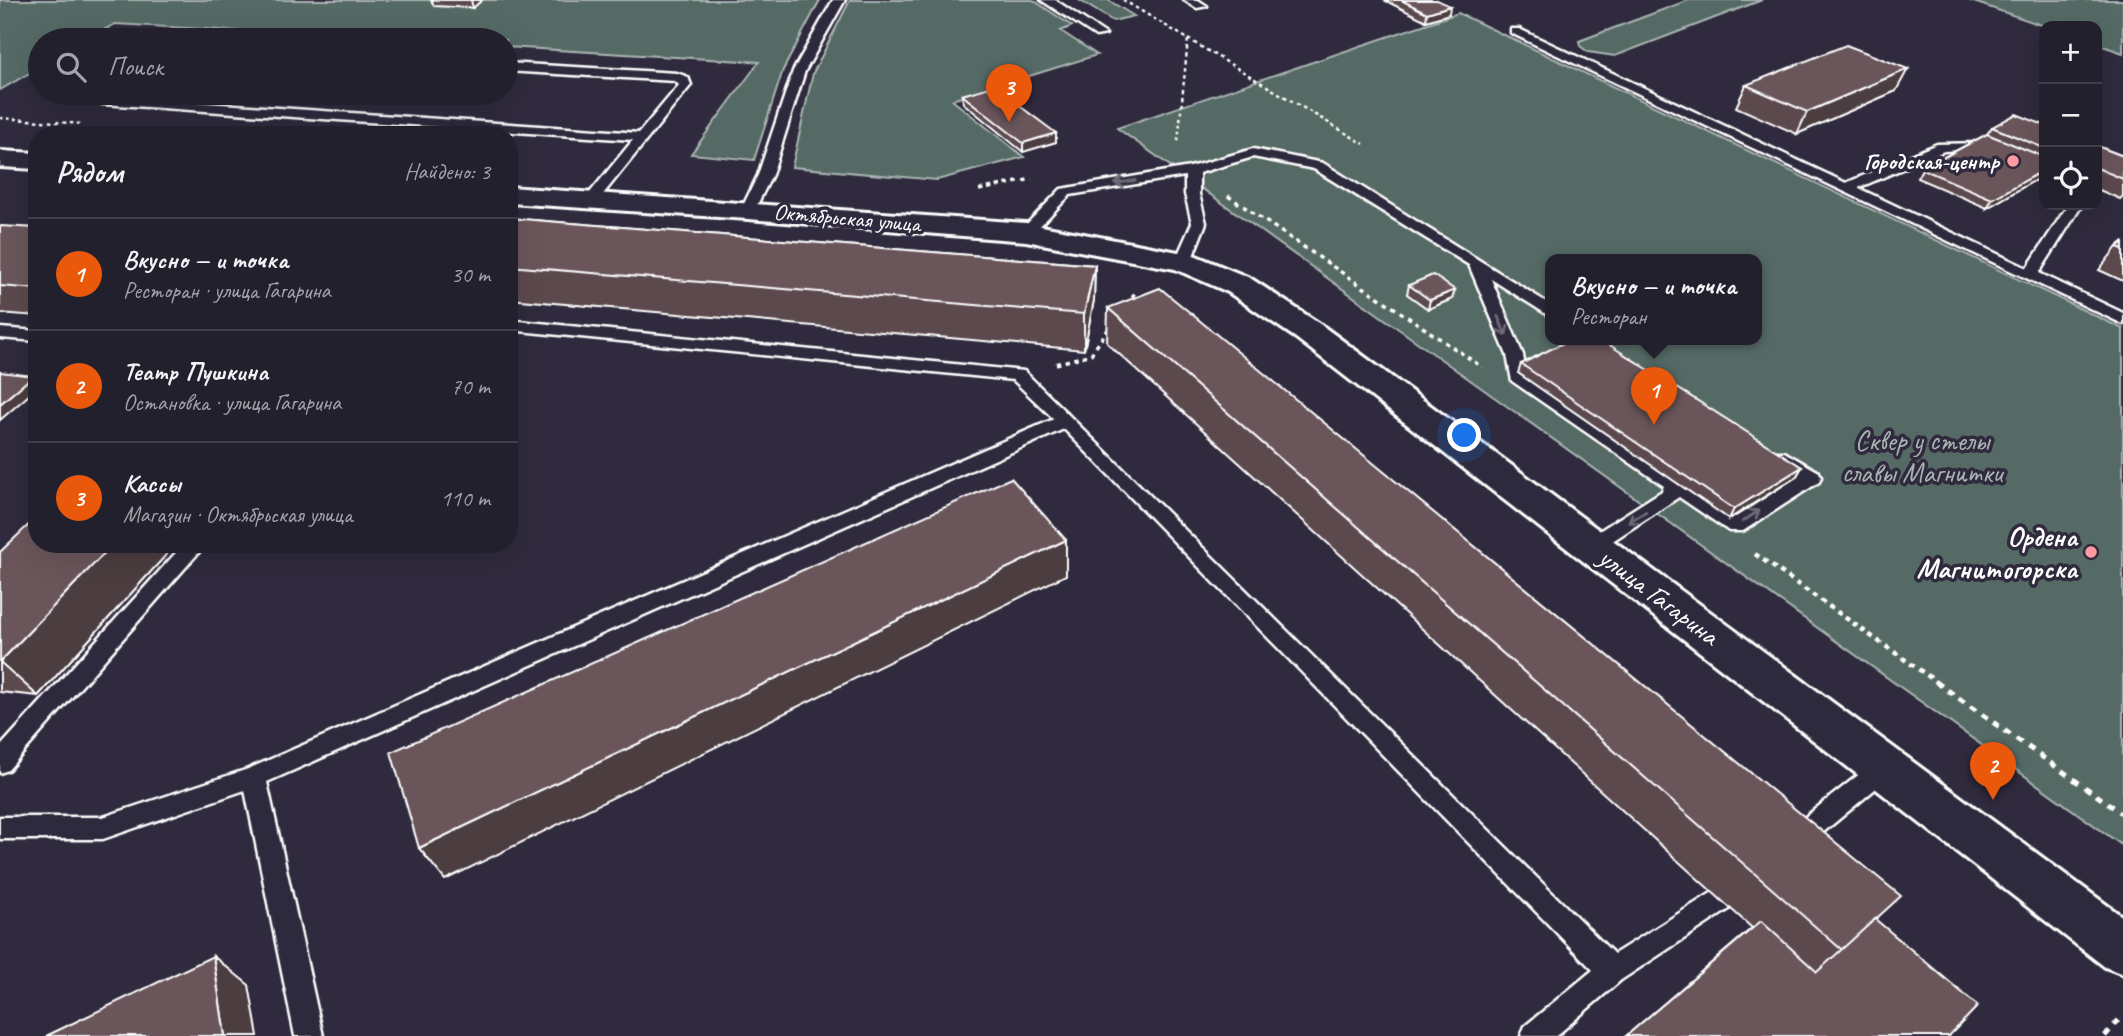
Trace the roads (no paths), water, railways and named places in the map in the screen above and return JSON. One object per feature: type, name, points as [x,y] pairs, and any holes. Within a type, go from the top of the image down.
[{"type":"main road","points":[[1,159],[28,160]]},
{"type":"main road","name":"Октябрьская улица","points":[[518,196],[1026,232],[1183,261]]},
{"type":"main road","name":"улица Гагарина","points":[[1183,261],[1239,285],[1308,331],[2123,949]]},
{"type":"lane","points":[[748,210],[765,175],[799,71],[839,0]]},
{"type":"lane","points":[[1047,0],[1100,34]]},
{"type":"lane","points":[[1516,31],[2123,319]]},
{"type":"lane","points":[[518,68],[677,77],[684,80],[685,85],[591,200]]},
{"type":"lane","points":[[176,105],[480,126]]},
{"type":"lane","points":[[518,129],[640,137]]},
{"type":"lane","points":[[1846,188],[1942,147],[1976,146]]},
{"type":"lane","points":[[1026,232],[1066,192],[1192,171],[1253,152],[1318,166],[1545,308]]},
{"type":"lane","points":[[1183,261],[1199,223],[1192,194],[1192,171]]},
{"type":"lane","points":[[2031,275],[2072,210]]},
{"type":"lane","points":[[1476,263],[1515,355],[1518,377],[1736,526],[1812,477],[1766,448]]},
{"type":"lane","points":[[518,326],[1018,375],[1612,971]]},
{"type":"lane","points":[[0,332],[28,335]]},
{"type":"lane","points":[[0,828],[103,828],[254,777],[1066,421]]},
{"type":"lane","points":[[1592,545],[1671,495],[1674,482]]},
{"type":"lane","points":[[0,763],[188,553]]},
{"type":"lane","points":[[1779,853],[1884,768]]},
{"type":"lane","points":[[254,777],[309,1036]]},
{"type":"lane","points":[[1535,1036],[1612,971],[1722,901]]},
{"type":"place","name":"Кассы","points":[[1009,122]]},
{"type":"place","name":"Городская-центр","points":[[2013,161]]},
{"type":"place","name":"Вкусно — и точка","points":[[1654,425]]},
{"type":"place","name":"Ордена Магнитогорска","points":[[2091,552]]},
{"type":"place","name":"Театр Пушкина","points":[[1993,800]]},
{"type":"park label","name":"Сквер у стелы славы Магнитки","points":[[1922,456]]}]
